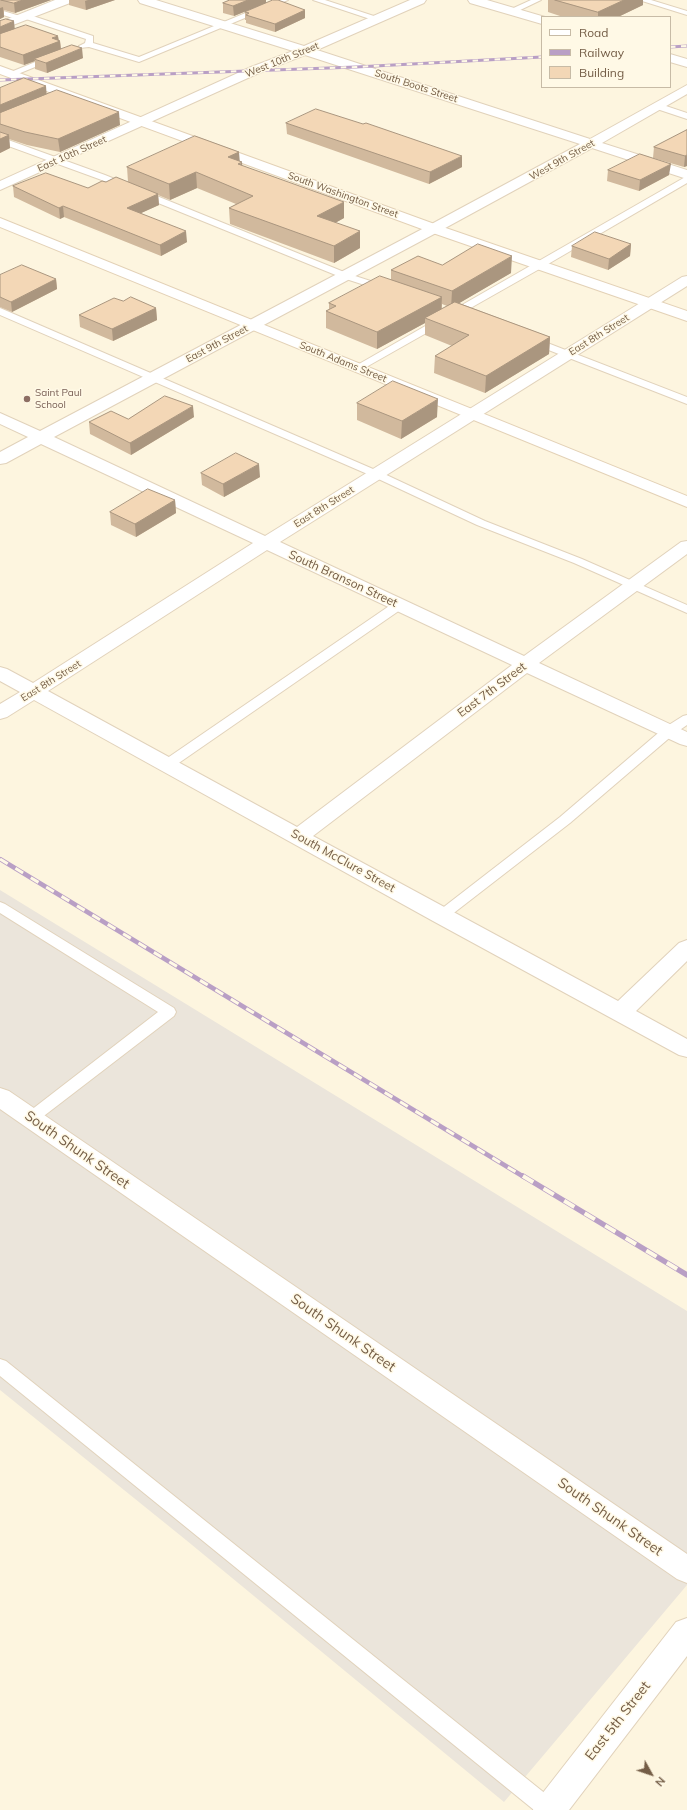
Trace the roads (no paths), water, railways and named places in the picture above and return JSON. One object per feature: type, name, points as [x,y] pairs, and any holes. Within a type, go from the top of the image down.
[{"type":"street","points":[[0,26],[66,0]]},
{"type":"street","name":"South Boots Street","points":[[145,0],[224,26],[305,50],[687,175]]},
{"type":"street","name":"West 10th Street","points":[[144,122],[255,70],[420,0]]},
{"type":"street","points":[[474,0],[541,20]]},
{"type":"street","points":[[671,58],[687,63]]},
{"type":"street","name":"South Washington Street","points":[[5,72],[435,229],[687,316]]},
{"type":"street","name":"West 9th Street","points":[[435,229],[592,144],[687,89]]},
{"type":"street","name":"East 10th Street","points":[[0,186],[144,122]]},
{"type":"street","name":"South Adams Street","points":[[0,222],[686,501]]},
{"type":"street","name":"East 9th Street","points":[[0,459],[435,229]]},
{"type":"street","name":"East 8th Street","points":[[0,713],[266,543],[687,280]]},
{"type":"street","name":"South Branson Street","points":[[0,418],[687,740]]},
{"type":"street","name":"East 7th Street","points":[[299,836],[525,665],[687,546]]},
{"type":"street","name":"South McClure Street","points":[[0,673],[299,836],[441,916],[687,1048]]},
{"type":"street","points":[[621,1012],[687,948]]},
{"type":"street","name":"South Shunk Street","points":[[0,1097],[687,1570]]},
{"type":"street","name":"East 5th Street","points":[[550,1810],[687,1632]]},
{"type":"lane","points":[[74,49],[88,44],[139,60],[284,0]]},
{"type":"lane","points":[[318,0],[379,18]]},
{"type":"lane","points":[[511,11],[537,0]]},
{"type":"lane","points":[[643,0],[687,13]]},
{"type":"lane","points":[[0,12],[22,17],[90,38],[88,44]]},
{"type":"lane","points":[[32,28],[45,24]]},
{"type":"lane","points":[[5,72],[60,55]]},
{"type":"lane","points":[[54,100],[68,95]]},
{"type":"lane","points":[[656,106],[687,116]]},
{"type":"lane","points":[[0,140],[59,160],[346,276],[399,294]]},
{"type":"lane","points":[[357,368],[540,265],[687,179]]},
{"type":"lane","points":[[442,308],[470,318]]},
{"type":"lane","points":[[0,311],[376,474],[481,523],[578,561],[687,609]]},
{"type":"lane","points":[[519,336],[687,401]]},
{"type":"lane","points":[[168,764],[399,606]]},
{"type":"lane","points":[[441,916],[565,820],[669,732],[687,719]]},
{"type":"lane","points":[[0,907],[169,1012],[32,1118]]},
{"type":"lane","points":[[0,1366],[550,1810]]},
{"type":"railway","points":[[671,47],[687,46]]},
{"type":"railway","points":[[0,80],[356,67],[541,57]]},
{"type":"railway","points":[[0,859],[524,1177]]},
{"type":"railway","points":[[523,1176],[687,1275]]},
{"type":"place","name":"Saint Paul School","points":[[27,399]]}]
